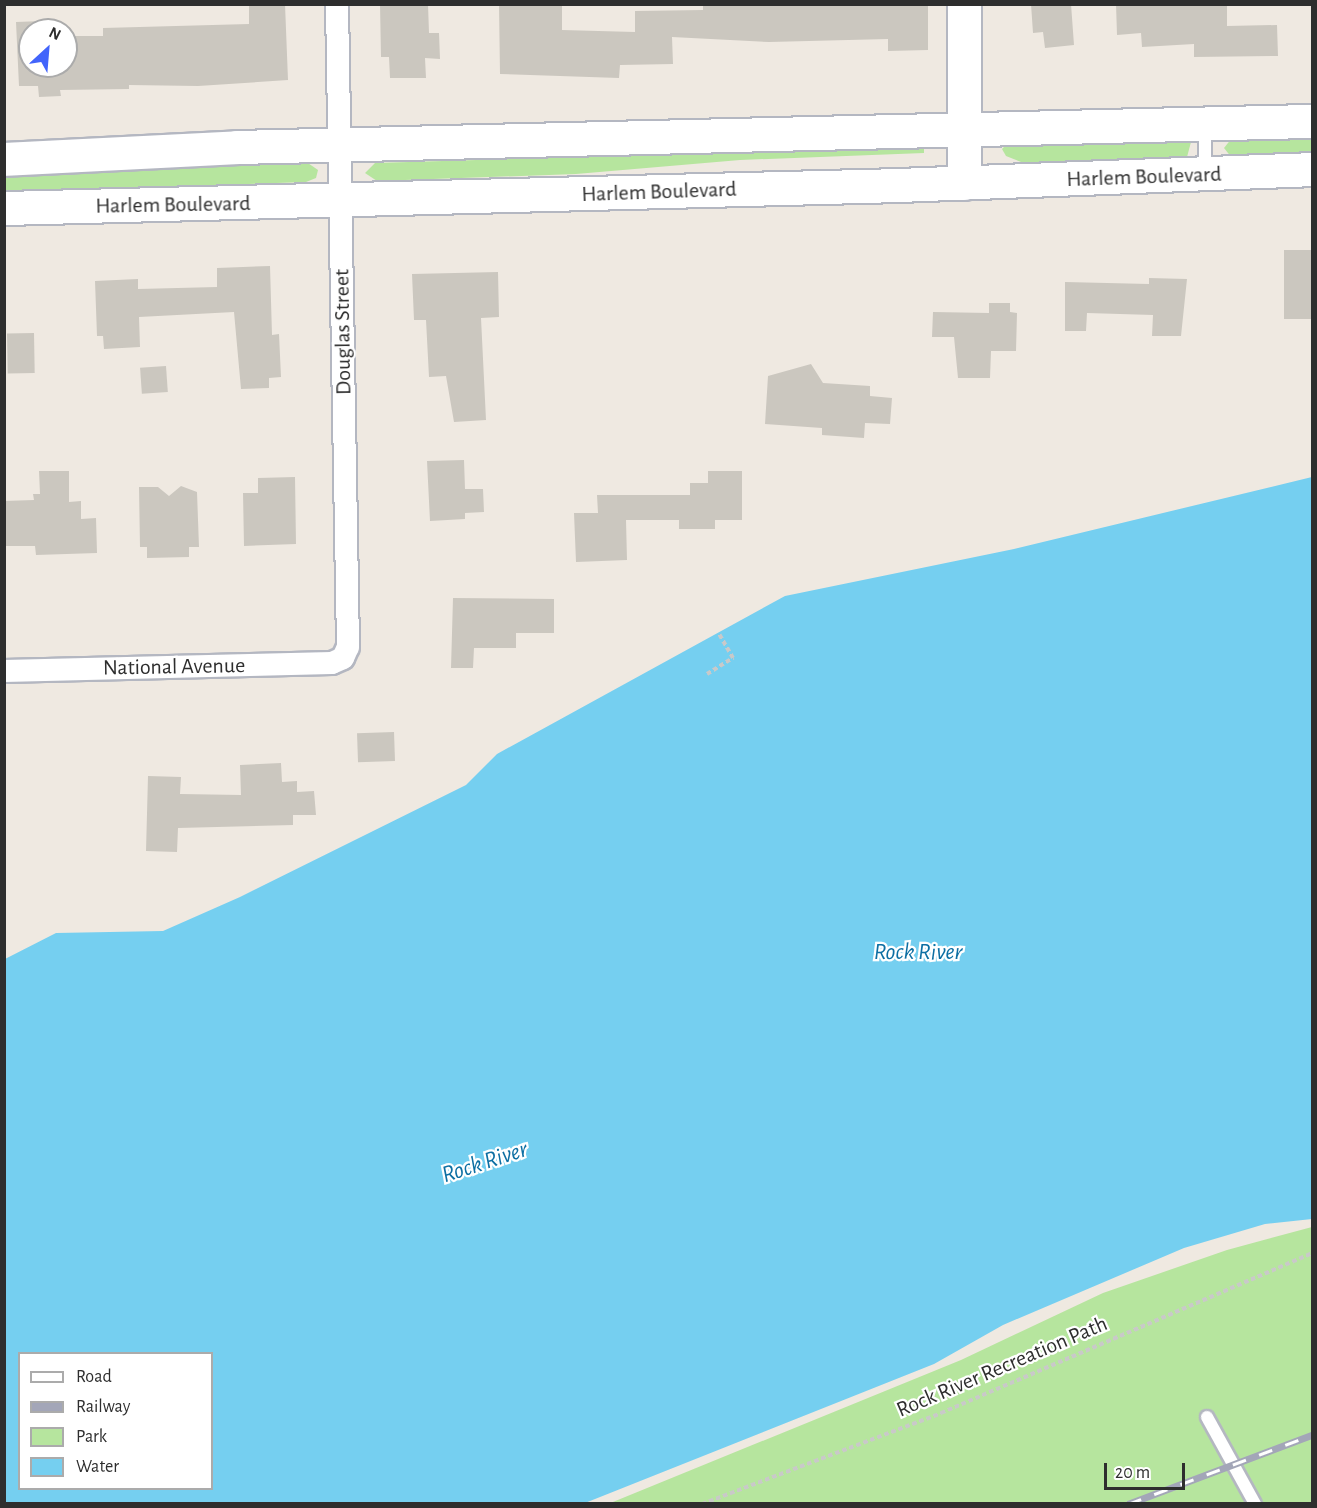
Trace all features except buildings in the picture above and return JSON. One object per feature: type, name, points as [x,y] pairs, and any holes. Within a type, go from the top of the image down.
[{"type":"street","name":"Douglas Street","points":[[337,4],[348,647],[343,658]]},
{"type":"street","points":[[964,4],[964,183]]},
{"type":"street","points":[[4,159],[339,145],[964,127],[1312,121]]},
{"type":"street","name":"Harlem Boulevard","points":[[4,208],[964,183],[1312,169]]},
{"type":"street","name":"National Avenue","points":[[4,671],[332,663],[343,658]]},
{"type":"lane","points":[[1205,123],[1205,175]]},
{"type":"lane","points":[[1207,1417],[1255,1503]]},
{"type":"path","points":[[707,674],[733,658],[719,634]]},
{"type":"path","name":"Rock River Recreation Path","points":[[702,1503],[942,1413],[1312,1253]]},
{"type":"green space","points":[[1312,133],[1312,155],[1232,158],[1224,148],[1232,138]]},
{"type":"green space","points":[[1177,138],[1191,142],[1187,157],[1026,164],[1006,156],[1002,149],[1008,143]]},
{"type":"green space","points":[[924,147],[924,153],[740,160],[576,174],[377,181],[365,173],[375,163]]},
{"type":"green space","points":[[305,161],[318,170],[316,178],[306,182],[5,192],[4,170]]},
{"type":"green space","points":[[1312,1227],[1312,1503],[608,1504],[961,1360],[1103,1293],[1227,1250]]},
{"type":"water","name":"Rock River","points":[[1312,477],[1312,1219],[1265,1224],[1184,1248],[1003,1325],[934,1364],[585,1503],[5,1503],[5,959],[56,933],[163,931],[240,897],[466,785],[497,754],[785,596],[1014,549]]},
{"type":"railway","points":[[1128,1504],[1312,1435]]}]
